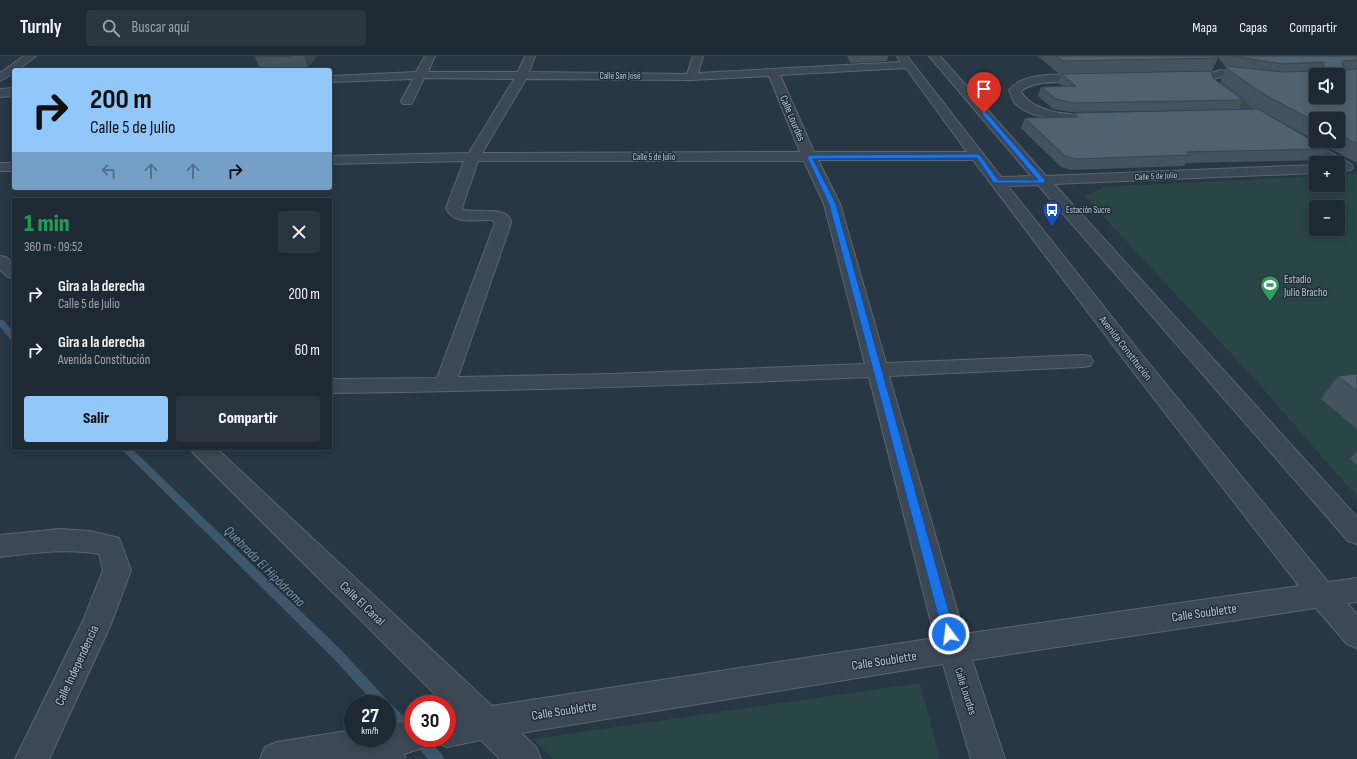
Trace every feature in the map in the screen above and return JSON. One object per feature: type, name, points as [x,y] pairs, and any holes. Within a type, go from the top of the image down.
[{"type":"street","points":[[14,68],[31,56]]},
{"type":"street","points":[[407,101],[430,56]]},
{"type":"street","points":[[445,385],[503,223],[503,220],[496,216],[463,216],[454,210],[473,158],[522,76],[530,56]]},
{"type":"street","points":[[692,77],[698,56]]},
{"type":"street","points":[[934,56],[1043,181],[1357,534]]},
{"type":"street","name":"Calle San José","points":[[332,79],[420,75],[692,77],[774,74],[906,61]]},
{"type":"street","name":"Avenida Constitución","points":[[906,61],[996,182],[1322,595],[1357,635]]},
{"type":"street","points":[[0,78],[12,69]]},
{"type":"street","points":[[1217,71],[1214,84],[1255,114],[1347,167]]},
{"type":"street","points":[[1175,77],[1217,71],[1264,80]]},
{"type":"street","name":"Calle Lourdes","points":[[774,74],[832,204],[953,649],[988,759]]},
{"type":"street","points":[[1098,78],[1037,79],[1025,83],[1015,90],[1019,100],[1035,110],[1070,118],[1108,117]]},
{"type":"street","points":[[0,93],[12,92]]},
{"type":"street","points":[[1232,114],[1255,114]]},
{"type":"street","name":"Calle 5 de Julio","points":[[332,160],[978,156]]},
{"type":"street","points":[[0,167],[12,167]]},
{"type":"street","name":"Calle 5 de Julio","points":[[996,182],[1309,169]]},
{"type":"street","points":[[0,261],[12,271]]},
{"type":"street","points":[[332,386],[445,385],[878,370],[1083,361]]},
{"type":"street","name":"Calle El Canal","points":[[204,450],[524,759]]},
{"type":"street","name":"Calle Independencia","points":[[0,546],[60,540],[90,542],[110,546],[117,570],[96,624],[32,759]]},
{"type":"street","name":"Calle Soublette","points":[[456,729],[487,722],[953,649],[1357,590]]},
{"type":"street","points":[[277,759],[370,747]]},
{"type":"green space","name":"Estadio Julio Bracho","points":[[1357,174],[1357,497],[1250,374],[1084,196],[1104,187],[1309,176],[1309,192],[1345,192],[1345,175]]},
{"type":"green space","points":[[920,683],[940,759],[553,759],[533,739]]},
{"type":"building","points":[[256,56],[291,56],[255,57]]},
{"type":"building","points":[[1056,56],[1217,56],[1218,58],[1063,61]]},
{"type":"building","points":[[1232,56],[1357,56],[1357,60],[1343,61],[1344,68],[1323,68],[1323,62],[1283,64]]},
{"type":"building","points":[[1227,66],[1283,72],[1309,71],[1309,104],[1345,104],[1345,70],[1357,69],[1357,144],[1345,138],[1345,112],[1309,112],[1309,118],[1267,96],[1227,69]]},
{"type":"building","points":[[1211,71],[1213,78],[1243,100],[1074,103],[1056,99],[1041,87],[1076,86],[1061,74]]},
{"type":"building","points":[[1258,109],[1309,139],[1309,148],[1327,149],[1186,152],[1190,155],[1076,159],[1065,156],[1025,118],[1078,117],[1074,113]]},
{"type":"building","points":[[1357,374],[1357,391],[1338,376]]},
{"type":"waterway","name":"Quebrada El Hipódromo","points":[[0,322],[12,336]]},
{"type":"waterway","name":"Quebrada El Hipódromo","points":[[127,450],[337,654],[376,695]]},
{"type":"waterway","name":"Quebrada El Hipódromo","points":[[396,716],[404,725]]},
{"type":"waterway","name":"Quebrada El Hipódromo","points":[[426,747],[437,759]]},
{"type":"place","name":"Estación Sucre","points":[[1052,227]]},
{"type":"place","name":"Estadio Julio Bracho","points":[[1270,302]]},
{"type":"route","points":[[949,634],[832,204],[810,157],[978,156],[996,182],[1043,181],[984,113]]}]
